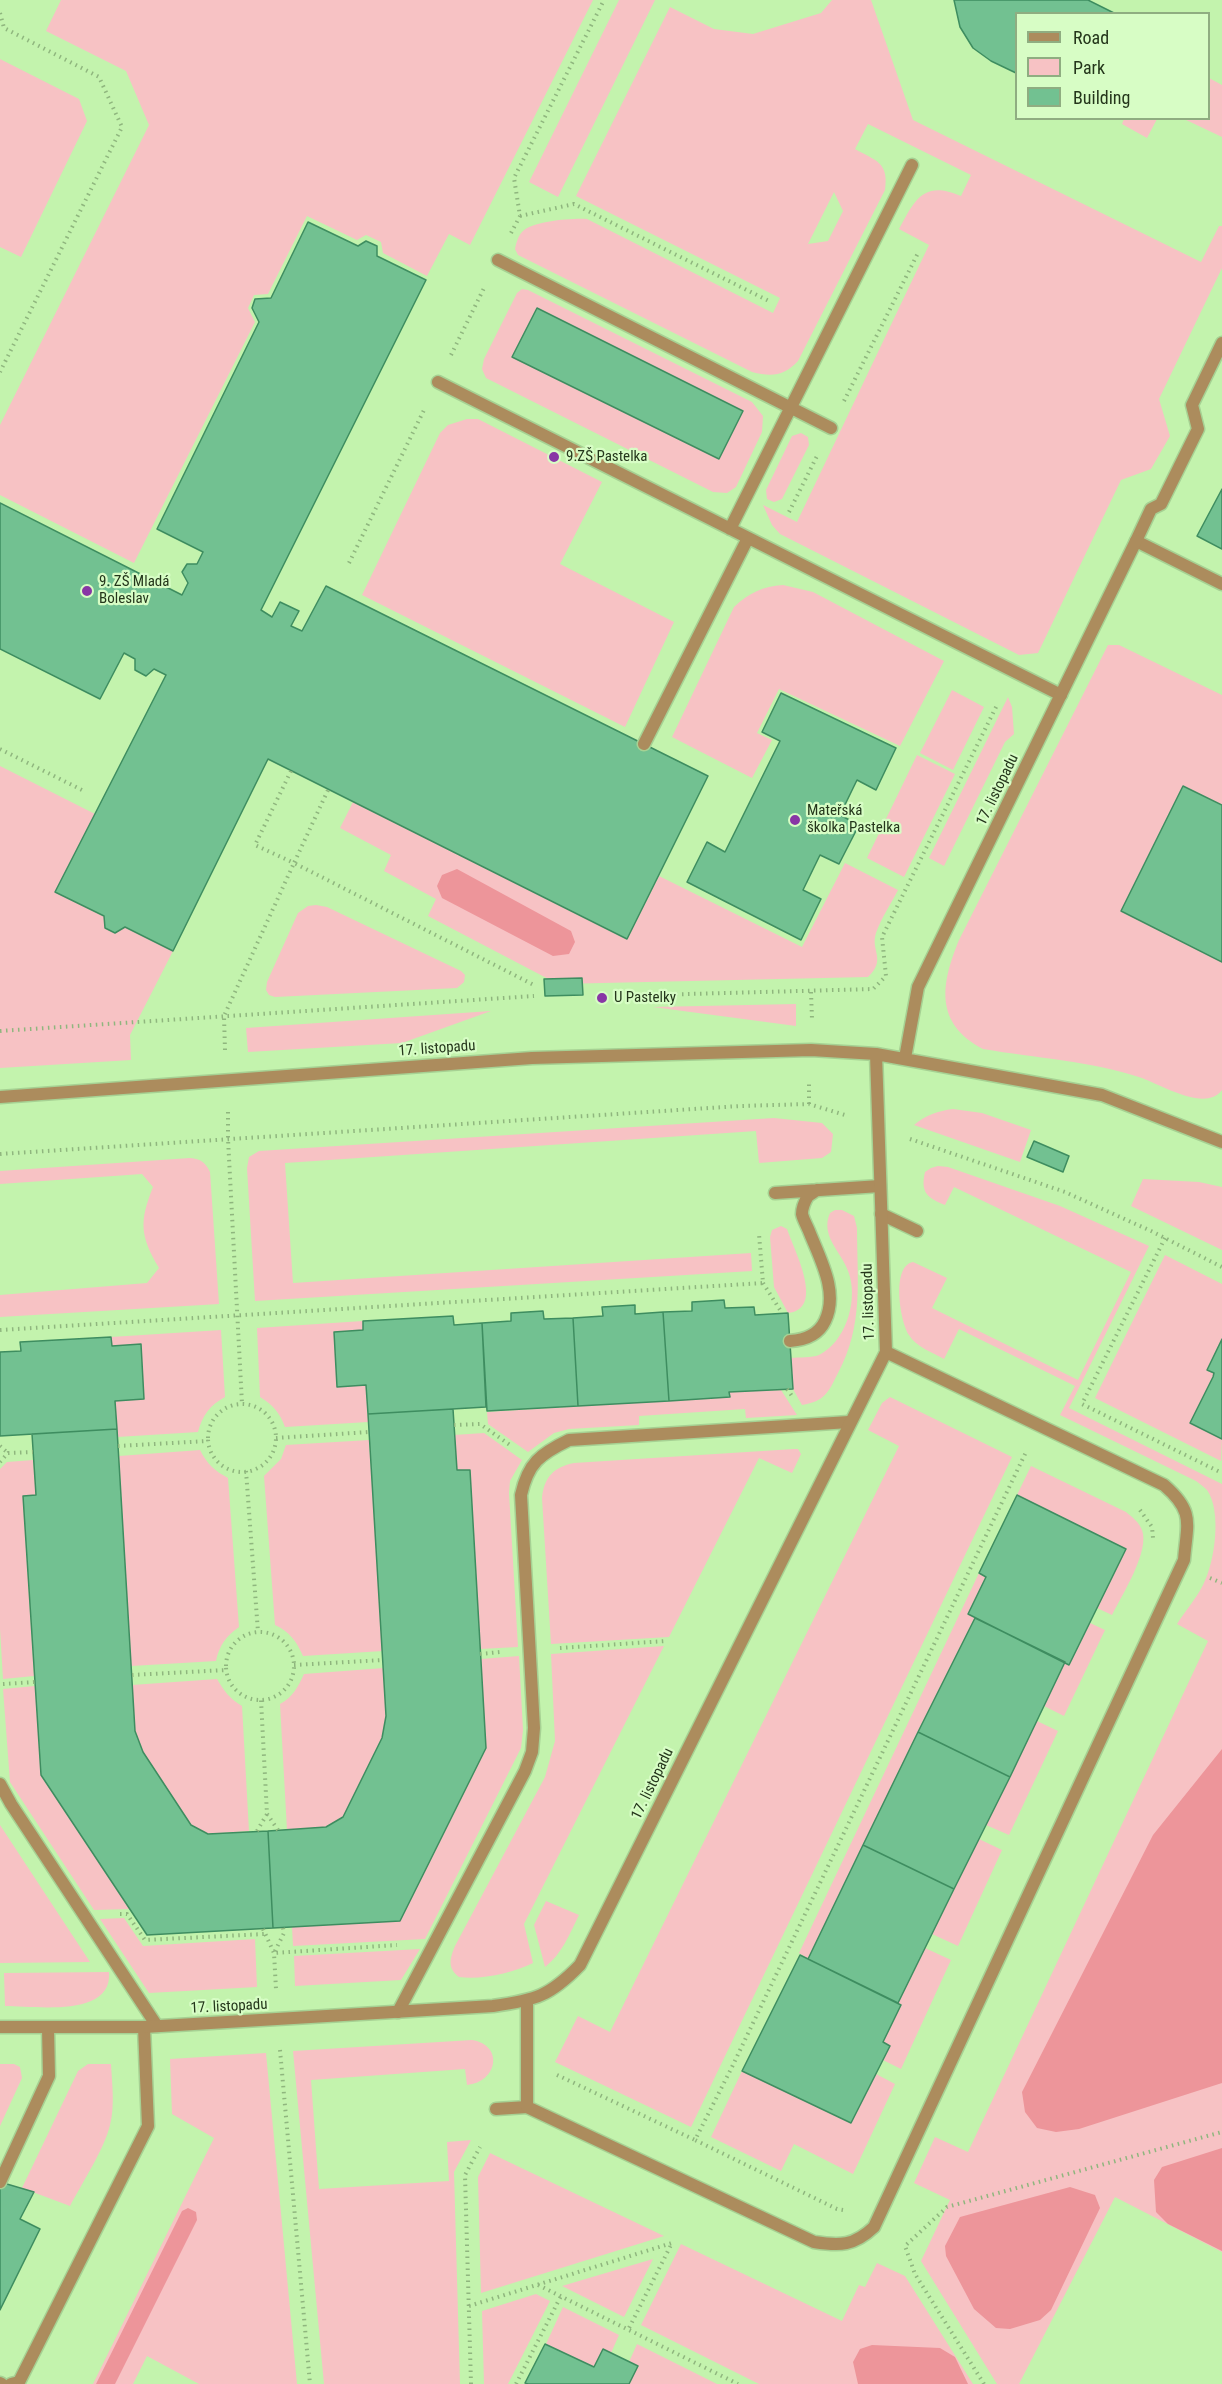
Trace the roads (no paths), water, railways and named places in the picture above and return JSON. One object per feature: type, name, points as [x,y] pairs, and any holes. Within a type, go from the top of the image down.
[{"type":"street","points":[[730,529],[912,165]]},
{"type":"street","points":[[498,260],[831,428]]},
{"type":"street","name":"17. listopadu","points":[[905,1058],[918,987],[1151,509],[1161,504],[1198,429],[1192,405],[1222,343]]},
{"type":"street","points":[[438,382],[1061,695]]},
{"type":"street","points":[[644,744],[748,538]]},
{"type":"street","points":[[1136,540],[1222,584]]},
{"type":"street","name":"17. listopadu","points":[[0,1097],[532,1058],[811,1050],[905,1058],[1102,1095],[1222,1142]]},
{"type":"street","name":"17. listopadu","points":[[0,2028],[151,2027],[493,2006],[527,2001],[559,1987],[580,1965],[849,1422],[886,1352],[876,1054]]},
{"type":"street","points":[[775,1193],[880,1186]]},
{"type":"street","points":[[790,1341],[802,1340],[814,1335],[823,1325],[829,1312],[831,1297],[828,1280],[802,1214],[808,1196],[817,1190]]},
{"type":"street","points":[[881,1214],[917,1231]]},
{"type":"street","points":[[496,2109],[527,2107],[814,2242],[847,2244],[863,2237],[874,2227],[1184,1560],[1188,1516],[1179,1498],[1164,1485],[886,1352]]},
{"type":"street","points":[[398,2012],[525,1771],[532,1752],[533,1706],[521,1495],[525,1477],[534,1462],[549,1450],[569,1440],[849,1422]]},
{"type":"street","points":[[0,1784],[151,2027],[148,2126],[19,2382],[11,2384]]},
{"type":"street","points":[[527,2001],[527,2107]]},
{"type":"street","points":[[0,2182],[49,2076],[48,2028]]},
{"type":"place","name":"9.ZŠ Pastelka","points":[[554,457]]},
{"type":"place","name":"9. ZŠ Mladá Boleslav","points":[[87,591]]},
{"type":"place","name":"Mateřská školka Pastelka","points":[[795,820]]},
{"type":"place","name":"U Pastelky","points":[[602,998]]}]
